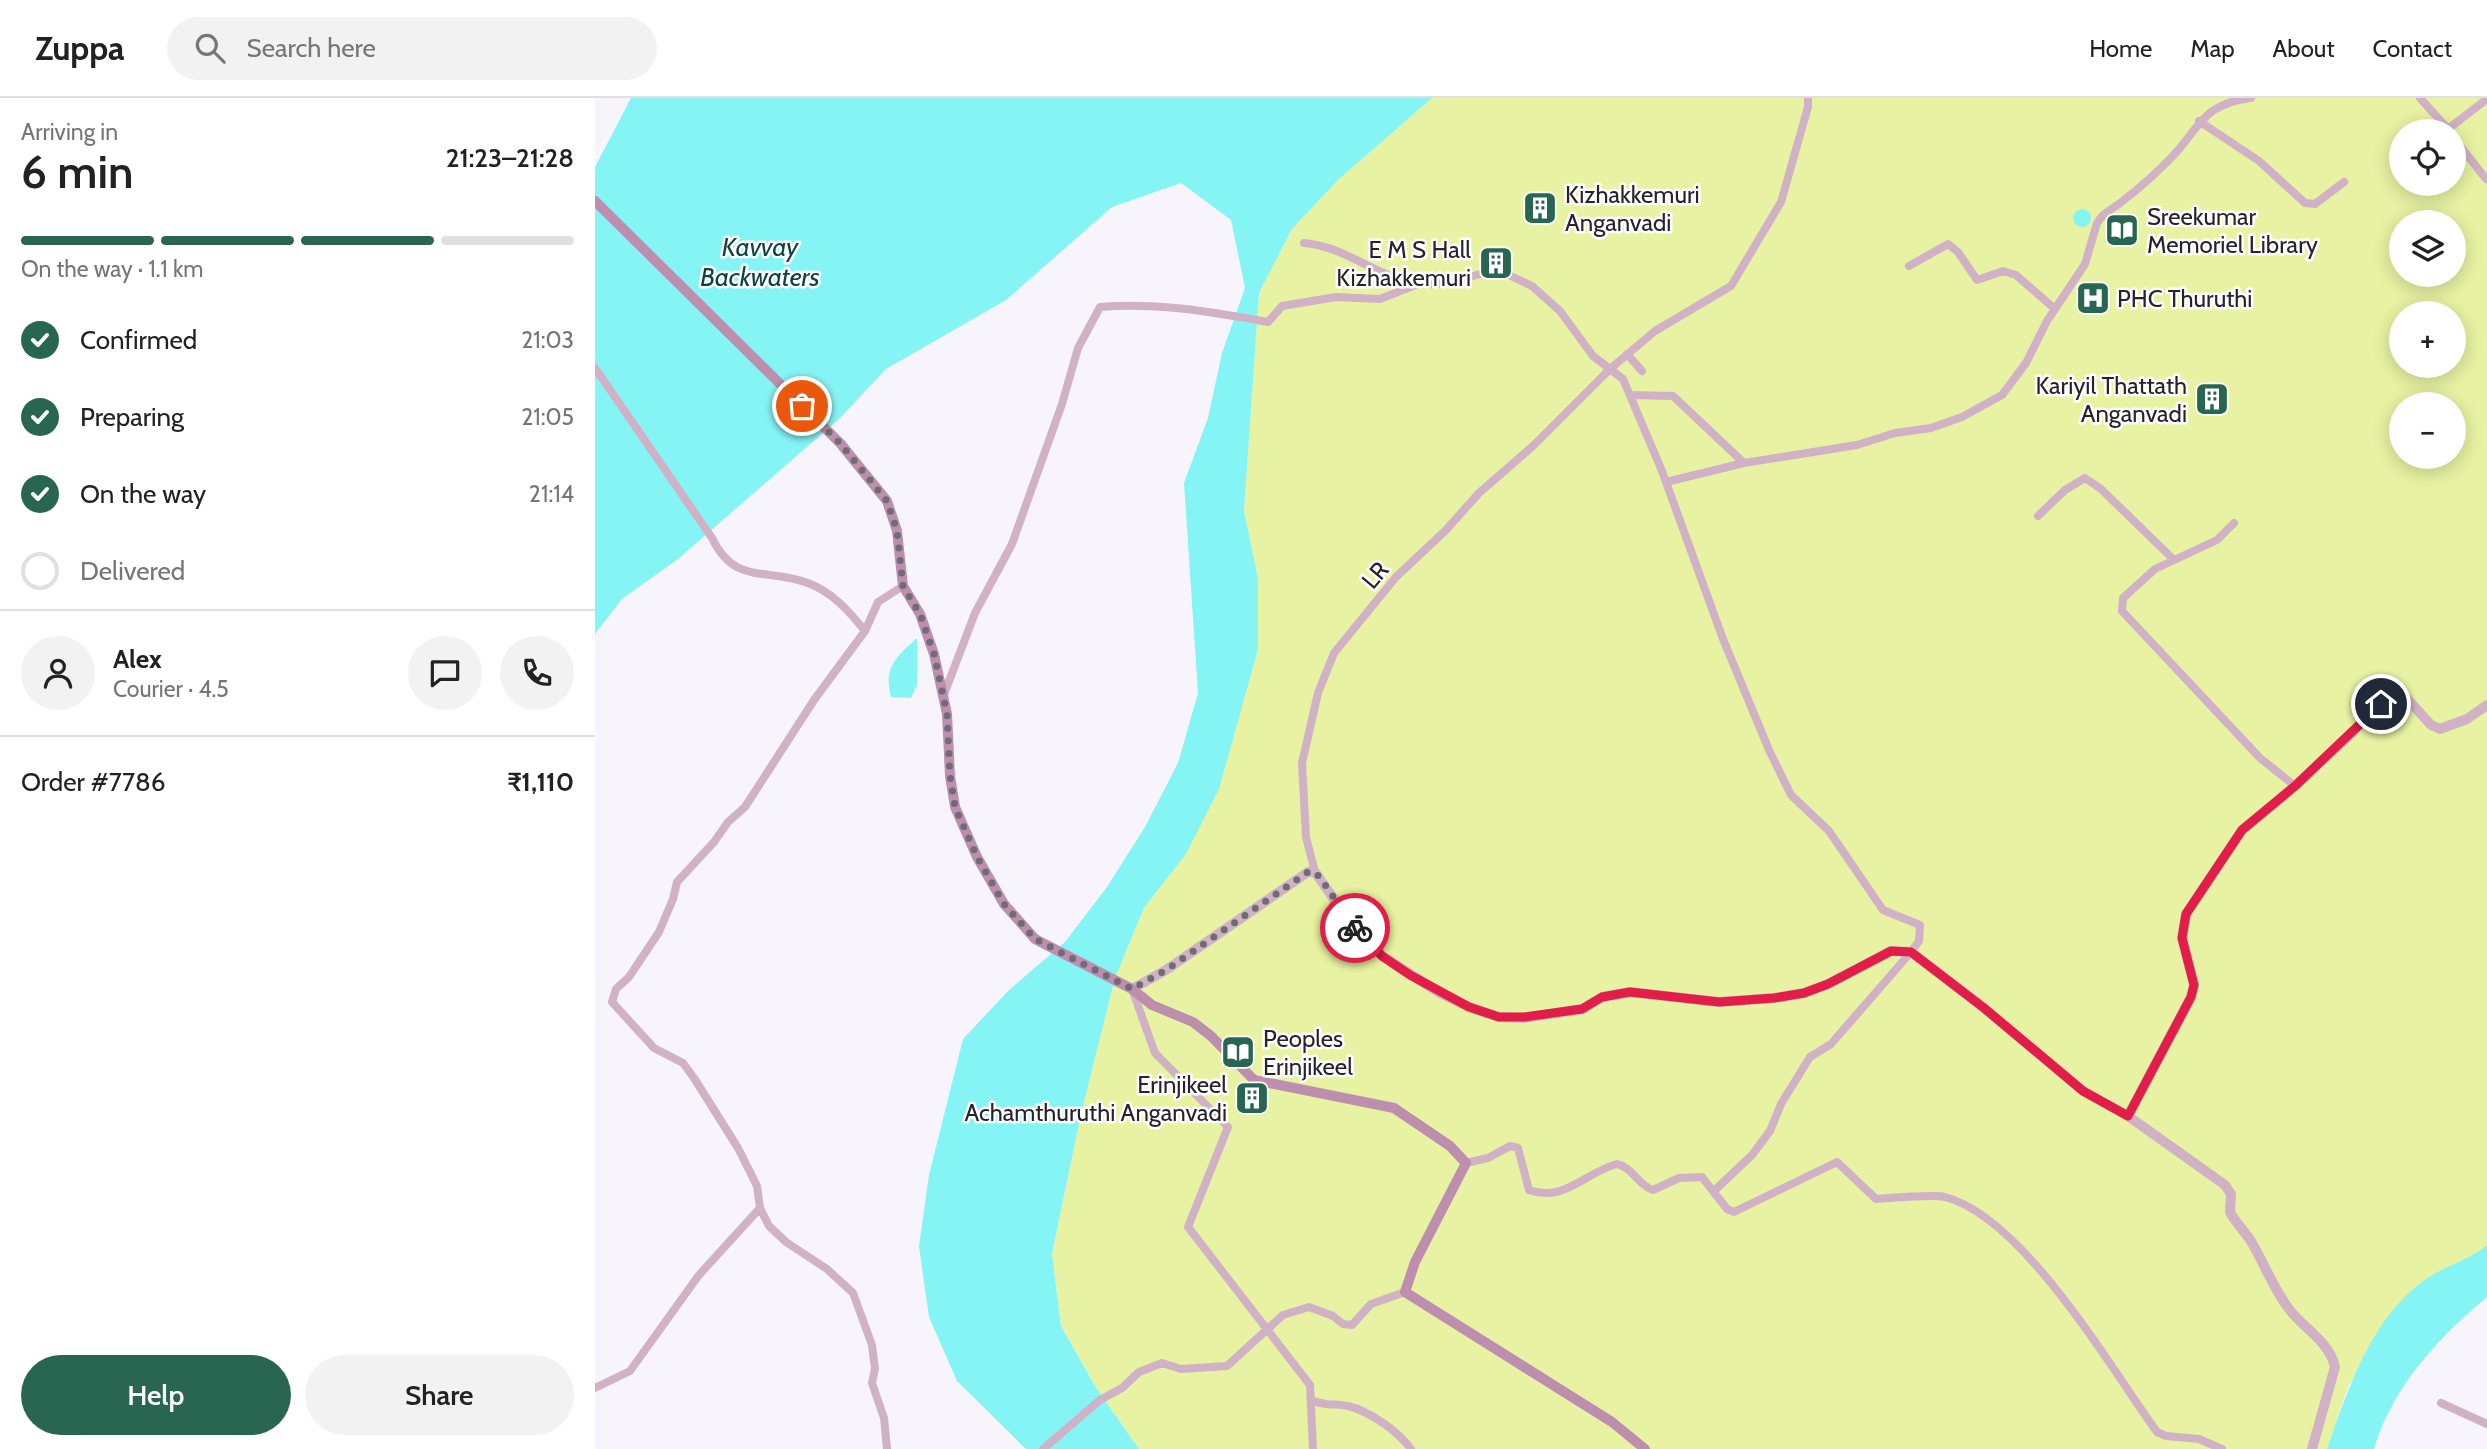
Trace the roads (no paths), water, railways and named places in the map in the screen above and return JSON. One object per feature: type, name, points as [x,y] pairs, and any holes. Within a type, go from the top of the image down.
[{"type":"main road","points":[[595,201],[840,443],[887,501],[897,531],[903,586],[920,614],[934,654],[943,696],[950,776],[962,826],[1004,904],[1035,939],[1202,1029],[1254,1080],[1394,1108],[1450,1146],[1466,1163],[1415,1262],[1405,1292],[1612,1422],[1645,1449]]},
{"type":"street","name":"LR","points":[[1315,872],[1305,838],[1302,763],[1318,693],[1334,653],[1396,577],[1446,530],[1479,493],[1533,446],[1610,369],[1655,331],[1731,286],[1781,202],[1808,107],[1808,98]]},
{"type":"street","points":[[1665,482],[1744,463],[1857,445],[1895,433],[1931,428],[1962,417],[2002,395],[2026,363],[2055,309],[2085,264],[2097,223],[2103,215],[2165,165],[2199,121],[2228,102],[2251,98]]},
{"type":"street","points":[[2420,98],[2439,119]]},
{"type":"street","points":[[2462,119],[2487,99]]},
{"type":"street","points":[[2199,121],[2259,161],[2305,203],[2315,204],[2344,182]]},
{"type":"street","points":[[2466,154],[2486,179]]},
{"type":"street","points":[[1304,243],[1325,245],[1386,274],[1417,284]]},
{"type":"street","points":[[1909,266],[1948,244],[1958,252],[1977,280],[2003,271],[2016,275],[2055,309]]},
{"type":"street","points":[[943,696],[975,612],[1012,544],[1062,404],[1078,348],[1100,307],[1125,305],[1196,309],[1268,322],[1282,306],[1336,298],[1380,299],[1417,284],[1453,282],[1496,269],[1532,286],[1560,311],[1593,355],[1623,379],[1665,482],[1723,639],[1769,750],[1791,794],[1829,831],[1883,910],[1920,925],[1919,941],[1911,952],[1831,1045],[1810,1058],[1781,1104],[1770,1131],[1752,1155],[1714,1191]]},
{"type":"street","points":[[1627,354],[1642,371]]},
{"type":"street","points":[[595,368],[712,538],[720,555],[748,574],[780,573],[811,584],[846,607],[865,631]]},
{"type":"street","points":[[1630,396],[1673,396],[1744,463]]},
{"type":"street","points":[[2038,516],[2065,490],[2085,478],[2101,489],[2173,559]]},
{"type":"street","points":[[2234,523],[2217,540],[2155,569],[2123,598],[2122,611],[2260,758],[2295,786]]},
{"type":"street","points":[[887,1449],[884,1418],[872,1383],[875,1369],[872,1345],[853,1293],[827,1269],[786,1242],[769,1226],[760,1208],[757,1186],[738,1148],[694,1078],[683,1063],[654,1048],[612,1002],[616,989],[629,977],[659,932],[673,900],[677,881],[728,822],[745,807],[814,700],[865,631],[878,602],[903,586]]},
{"type":"street","points":[[2128,1116],[2191,997],[2194,985],[2182,938],[2186,914],[2242,830],[2295,786],[2393,694],[2401,692],[2431,725],[2439,729],[2467,719],[2487,705]]},
{"type":"street","points":[[1313,1449],[1310,1385],[1188,1227],[1228,1127],[1156,1053],[1132,989],[1166,970],[1278,890],[1308,872],[1315,872],[1348,919],[1382,956],[1440,993],[1499,1017],[1524,1017],[1582,1009],[1602,997],[1630,992],[1719,1002],[1774,998],[1804,993],[1828,984],[1891,951],[1911,952],[1984,1008],[2083,1091],[2128,1116],[2225,1185],[2231,1194],[2230,1212],[2251,1240],[2276,1290],[2304,1328],[2323,1343],[2332,1356],[2335,1367],[2312,1449]]},
{"type":"street","points":[[1466,1163],[1488,1157],[1510,1146],[1518,1148],[1524,1166],[1524,1180],[1529,1190],[1543,1195],[1567,1188],[1617,1164],[1625,1165],[1644,1187],[1653,1190],[1679,1178],[1702,1177],[1727,1209],[1734,1212],[1837,1162],[1876,1199],[1942,1195],[1977,1209],[2034,1260],[2089,1331],[2157,1432],[2166,1436],[2199,1439],[2222,1449]]},
{"type":"street","points":[[595,1388],[630,1371],[699,1275],[760,1208]]},
{"type":"street","points":[[1043,1449],[1100,1400],[1122,1388],[1139,1372],[1162,1363],[1181,1369],[1227,1366],[1283,1315],[1309,1307],[1333,1316],[1342,1324],[1352,1325],[1371,1304],[1405,1292]]},
{"type":"street","points":[[1311,1401],[1327,1407],[1345,1404],[1359,1410],[1391,1427],[1411,1449]]},
{"type":"street","points":[[2441,1403],[2487,1424]]},
{"type":"water","name":"Kavvay Backwaters","points":[[631,98],[1432,98],[1339,179],[1292,229],[1259,293],[1244,511],[1258,578],[1258,649],[1219,789],[1186,854],[1144,908],[1115,978],[1081,1114],[1052,1254],[1061,1326],[1095,1386],[1139,1449],[1026,1449],[957,1381],[929,1317],[919,1246],[929,1175],[963,1039],[1009,990],[1065,942],[1107,887],[1145,827],[1178,763],[1198,693],[1184,483],[1208,418],[1222,353],[1245,288],[1231,220],[1181,183],[1112,207],[1006,300],[886,369],[840,418],[678,559],[622,599],[595,634],[595,167]]},
{"type":"water","points":[[2082,209],[2088,212],[2091,218],[2088,224],[2082,227],[2076,224],[2073,218],[2076,212]]},
{"type":"water","points":[[917,638],[917,685],[911,698],[891,697],[889,678],[893,664]]},
{"type":"water","points":[[2487,1245],[2487,1297],[2434,1347],[2419,1365],[2393,1405],[2374,1449],[2327,1449],[2354,1377],[2378,1331],[2393,1310],[2431,1276]]},
{"type":"place","name":"Kizhakkemuri Anganvadi","points":[[1540,208]]},
{"type":"place","name":"Sreekumar Memoriel Library","points":[[2122,230]]},
{"type":"place","name":"E M S Hall Kizhakkemuri","points":[[1496,263]]},
{"type":"place","name":"PHC Thuruthi","points":[[2093,298]]},
{"type":"place","name":"Kariyil Thattath Anganvadi","points":[[2212,399]]},
{"type":"place","name":"Peoples Erinjikeel","points":[[1238,1052]]},
{"type":"place","name":"Erinjikeel Achamthuruthi Anganvadi","points":[[1252,1098]]}]
